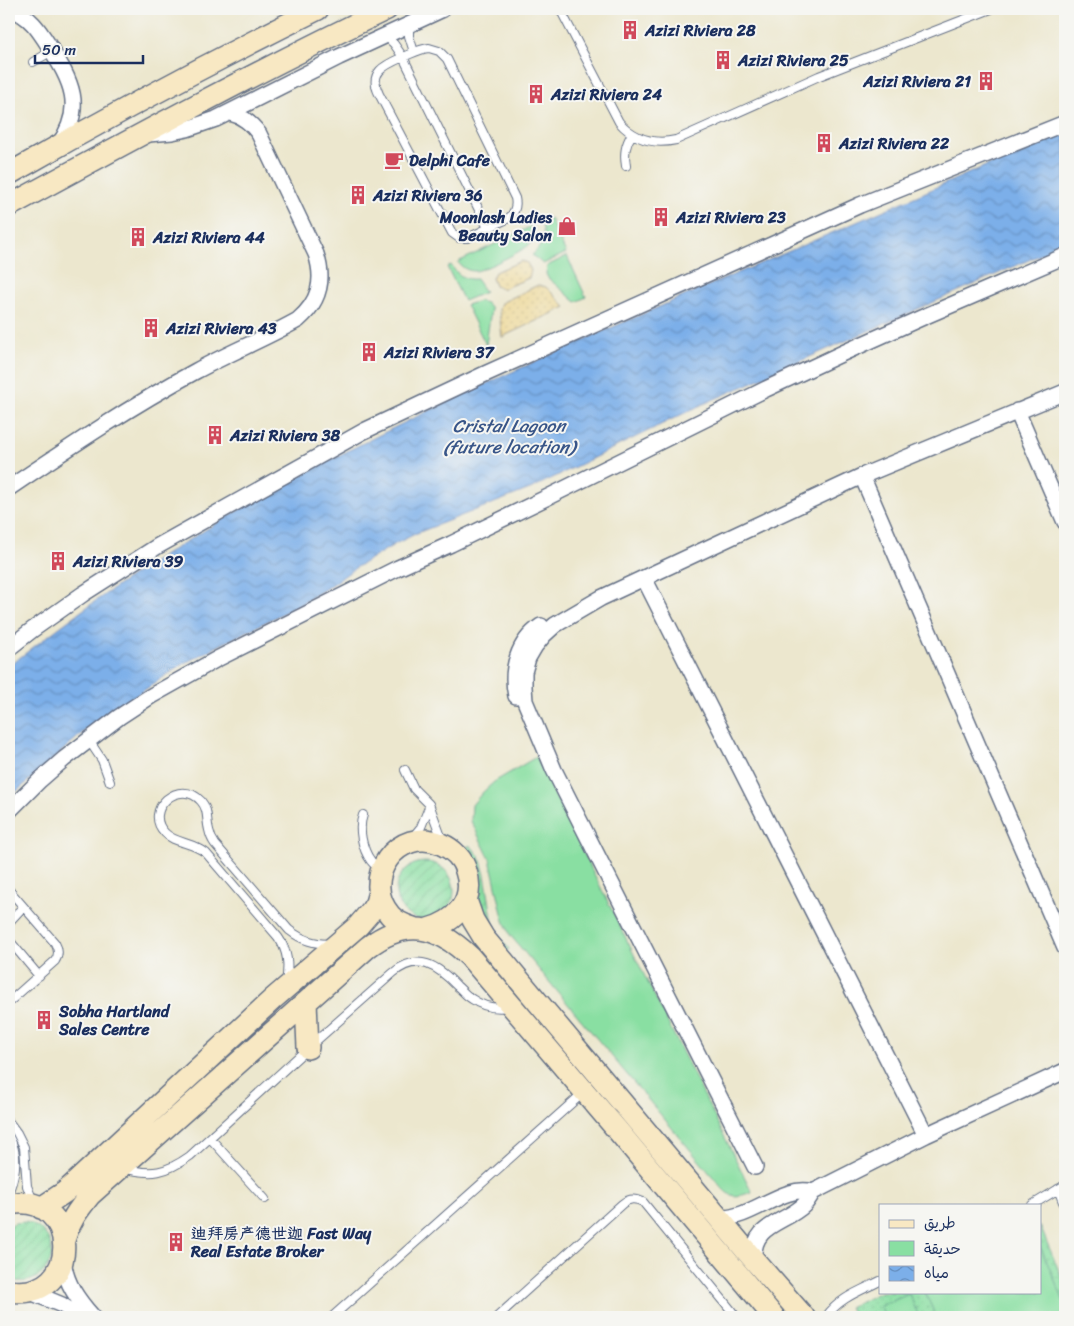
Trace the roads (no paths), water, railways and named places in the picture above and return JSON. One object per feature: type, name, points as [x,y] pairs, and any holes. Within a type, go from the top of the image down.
[{"type":"street","points":[[11,9],[26,16],[34,23],[67,75],[73,98],[72,118],[58,146]]},
{"type":"street","points":[[271,32],[296,9]]},
{"type":"street","points":[[9,174],[271,32],[318,9]]},
{"type":"street","points":[[141,134],[187,129],[216,119],[339,57],[443,9]]},
{"type":"street","points":[[9,206],[141,134],[335,34],[374,11]]},
{"type":"street","points":[[9,488],[116,417],[156,393],[298,320],[306,314],[312,305],[320,286],[319,265],[316,254],[259,134],[249,122],[236,114],[230,113]]},
{"type":"street","points":[[9,648],[83,594],[158,546],[364,431],[485,374],[860,205],[1065,123]]},
{"type":"street","points":[[9,811],[40,780],[88,739],[135,706],[183,677],[391,572],[766,389],[843,353],[1065,256]]},
{"type":"street","points":[[755,1166],[554,770],[526,701],[524,672],[528,658],[540,640],[555,625],[601,598],[862,476],[1065,392]]},
{"type":"street","points":[[1017,411],[1065,522]]},
{"type":"street","points":[[862,476],[1065,948]]},
{"type":"street","points":[[644,578],[926,1135]]},
{"type":"street","points":[[14,1291],[40,1287],[50,1280],[58,1271],[68,1228],[90,1196],[376,941],[394,932],[440,926],[451,920],[460,911],[466,900],[469,885],[466,870],[459,857],[448,847],[435,841],[420,840],[408,843],[393,852],[381,870],[376,903],[365,919],[338,945],[285,989],[65,1192],[38,1206]]},
{"type":"street","points":[[379,892],[383,905],[390,915],[400,923],[451,941],[461,948],[585,1091],[768,1314]]},
{"type":"street","points":[[466,900],[473,920],[484,938],[804,1317]]},
{"type":"street","points":[[306,1002],[308,1048]]},
{"type":"street","points":[[754,1260],[755,1246],[763,1231],[800,1208],[805,1204],[812,1192],[926,1135],[1065,1071]]},
{"type":"street","points":[[720,1218],[741,1215],[795,1191],[807,1190],[812,1192]]},
{"type":"street","points":[[9,1204],[18,1202],[38,1206],[50,1214],[57,1222],[62,1230],[64,1269],[73,1292],[93,1317]]},
{"type":"street","points":[[14,1291],[62,1305],[82,1317]]},
{"type":"lane","points":[[560,9],[614,114],[625,128],[632,134],[649,141],[667,142],[676,140],[819,76],[991,9]]},
{"type":"lane","points":[[409,24],[409,36],[414,52]]},
{"type":"lane","points":[[385,36],[404,57],[488,228]]},
{"type":"lane","points":[[423,49],[434,49],[447,59],[515,198],[516,204],[513,214],[509,218],[468,238],[459,238],[452,232],[377,90],[376,79],[380,70],[388,64],[414,52],[423,49]]},
{"type":"lane","points":[[32,62],[52,51]]},
{"type":"lane","points":[[626,166],[626,146],[632,134]]},
{"type":"lane","points":[[88,739],[102,760],[110,782]]},
{"type":"lane","points":[[405,770],[414,789],[427,801],[444,845]]},
{"type":"lane","points":[[285,989],[288,961],[283,944],[206,854],[196,846],[169,836],[164,832],[160,827],[158,815],[159,809],[166,799],[172,795],[185,793],[198,798],[205,808],[208,829],[215,844],[288,930],[296,936],[313,943],[338,945]]},
{"type":"lane","points":[[408,843],[421,826],[429,807]]},
{"type":"lane","points":[[364,815],[360,828],[364,847],[370,860],[381,870]]},
{"type":"lane","points":[[9,890],[55,943],[59,952],[55,961],[9,1002]]},
{"type":"lane","points":[[9,922],[23,907]]},
{"type":"lane","points":[[9,940],[39,976]]},
{"type":"lane","points":[[122,1167],[138,1172],[150,1172],[169,1169],[186,1159],[308,1048],[393,973],[405,965],[412,963],[426,964],[440,970],[471,999],[481,1005],[493,1008],[512,1006]]},
{"type":"lane","points":[[332,1317],[585,1091]]},
{"type":"lane","points":[[9,1122],[24,1147],[27,1186],[38,1206]]},
{"type":"lane","points":[[9,1137],[13,1146],[15,1163],[9,1191]]},
{"type":"lane","points":[[210,1138],[265,1199]]},
{"type":"lane","points":[[1034,1204],[1062,1187],[1064,1202]]},
{"type":"lane","points":[[497,1317],[622,1204],[634,1199],[643,1202],[736,1317]]},
{"type":"lane","points":[[826,1317],[842,1300],[879,1282]]},
{"type":"water","name":"Cristal Lagoon (future location)","points":[[1065,133],[1065,244],[701,405],[530,489],[417,533],[397,543],[301,604],[183,664],[88,728],[9,798],[9,666],[78,614],[149,565],[216,523],[285,484],[426,412],[714,283]]},
{"type":"place","name":"Azizi Riviera 28","points":[[630,30]]},
{"type":"place","name":"Azizi Riviera 25","points":[[723,60]]},
{"type":"place","name":"Azizi Riviera 21","points":[[986,81]]},
{"type":"place","name":"Azizi Riviera 24","points":[[536,94]]},
{"type":"place","name":"Azizi Riviera 22","points":[[824,143]]},
{"type":"place","name":"Delphi Cafe","points":[[394,160]]},
{"type":"place","name":"Azizi Riviera 36","points":[[358,195]]},
{"type":"place","name":"Azizi Riviera 23","points":[[661,217]]},
{"type":"place","name":"Moonlash Ladies Beauty Salon","points":[[567,226]]},
{"type":"place","name":"Azizi Riviera 44","points":[[138,237]]},
{"type":"place","name":"Azizi Riviera 43","points":[[151,328]]},
{"type":"place","name":"Azizi Riviera 37","points":[[369,352]]},
{"type":"place","name":"Azizi Riviera 38","points":[[215,435]]},
{"type":"place","name":"Azizi Riviera 39","points":[[58,561]]},
{"type":"place","name":"Sobha Hartland Sales Centre","points":[[44,1020]]},
{"type":"place","name":"迪拜房产德世迦 Fast Way Real Estate Broker","points":[[176,1242]]}]
